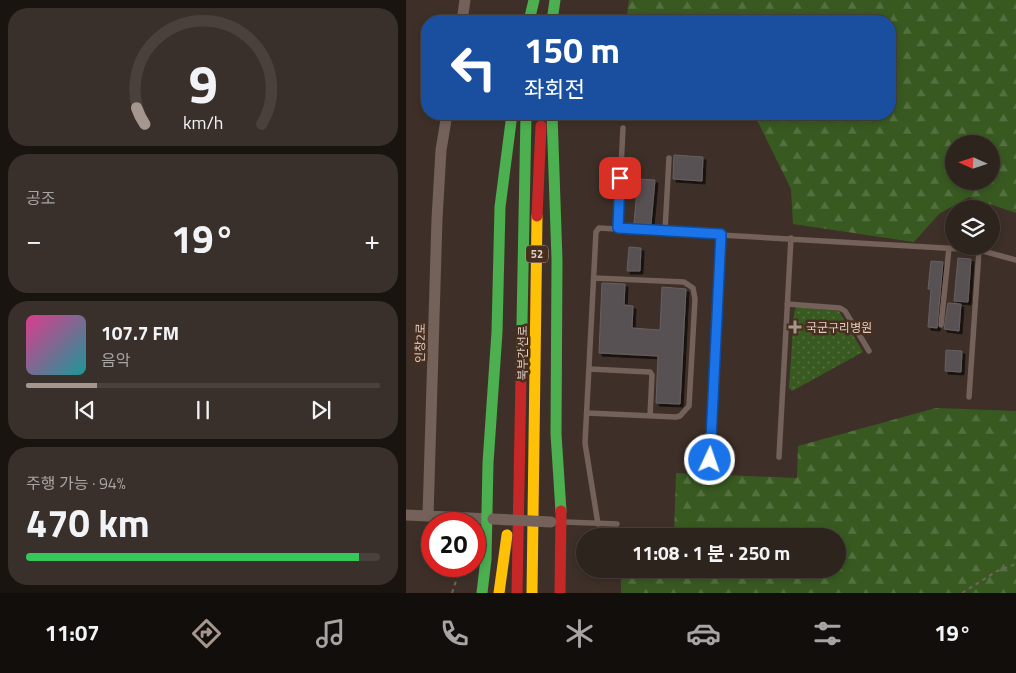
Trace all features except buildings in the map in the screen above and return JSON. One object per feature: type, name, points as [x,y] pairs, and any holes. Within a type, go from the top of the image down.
[{"type":"highway","points":[[530,15],[535,0]]},
{"type":"highway","points":[[534,15],[535,0]]},
{"type":"highway","points":[[553,15],[555,0]]},
{"type":"highway","points":[[482,593],[490,519],[500,207],[511,120]]},
{"type":"highway","name":"북부간선로","points":[[517,593],[526,120]]},
{"type":"highway","name":"북부간선로","points":[[532,593],[537,186],[542,120]]},
{"type":"highway","points":[[552,120],[557,254],[556,434],[562,522],[560,593]]},
{"type":"highway","points":[[499,593],[520,414]]},
{"type":"street","points":[[463,15],[465,0]]},
{"type":"street","name":"인창2로","points":[[428,512],[437,219],[441,150],[447,120]]},
{"type":"street","points":[[406,515],[421,516]]},
{"type":"street","points":[[486,519],[562,522]]},
{"type":"lane","points":[[618,228],[623,128]]},
{"type":"lane","points":[[665,231],[670,158]]},
{"type":"lane","points":[[598,524],[586,452],[597,229],[601,227],[945,248]]},
{"type":"lane","points":[[710,460],[721,234]]},
{"type":"lane","points":[[779,457],[791,238]]},
{"type":"lane","points":[[941,324],[948,255]]},
{"type":"lane","points":[[969,397],[979,255]]},
{"type":"lane","points":[[998,255],[1016,260]]},
{"type":"lane","points":[[587,412],[678,417],[689,408],[695,299],[693,288],[684,282],[594,278]]},
{"type":"lane","points":[[787,304],[838,307],[843,309],[869,351]]},
{"type":"lane","points":[[589,369],[650,372],[652,376],[650,416]]},
{"type":"lane","points":[[562,522],[617,524]]},
{"type":"path","points":[[962,593],[997,571],[1016,564]]},
{"type":"path","points":[[452,593],[457,577]]},
{"type":"green space","points":[[629,0],[1016,0],[1016,213],[1000,208],[1000,200],[978,200],[969,197],[964,200],[945,200],[945,211],[939,214],[914,242],[793,224],[791,189],[757,120],[896,120],[896,15],[627,15]]},
{"type":"green space","points":[[796,307],[839,311],[863,352],[792,391],[789,388]]},
{"type":"green space","points":[[936,408],[1016,411],[1016,593],[621,593],[621,578],[846,578],[846,528],[674,528],[676,473],[797,478],[798,446]]},
{"type":"traffic: fast","points":[[530,15],[534,0]]},
{"type":"traffic: fast","points":[[553,15],[555,0]]},
{"type":"traffic: fast","points":[[482,593],[486,559],[488,463],[497,332],[500,207],[511,120]]},
{"type":"traffic: fast","points":[[521,375],[526,120]]},
{"type":"traffic: fast","points":[[552,120],[557,260],[556,434],[561,511]]},
{"type":"traffic: slow","points":[[532,593],[537,216]]},
{"type":"traffic: slow","points":[[499,593],[507,535]]},
{"type":"traffic: jam","points":[[537,216],[541,126]]},
{"type":"traffic: jam","points":[[517,593],[521,375]]},
{"type":"traffic: jam","points":[[560,593],[561,511]]},
{"type":"place","name":"국군구리병원","points":[[795,327]]},
{"type":"route","points":[[620,178],[618,228],[721,234],[710,460]]}]
